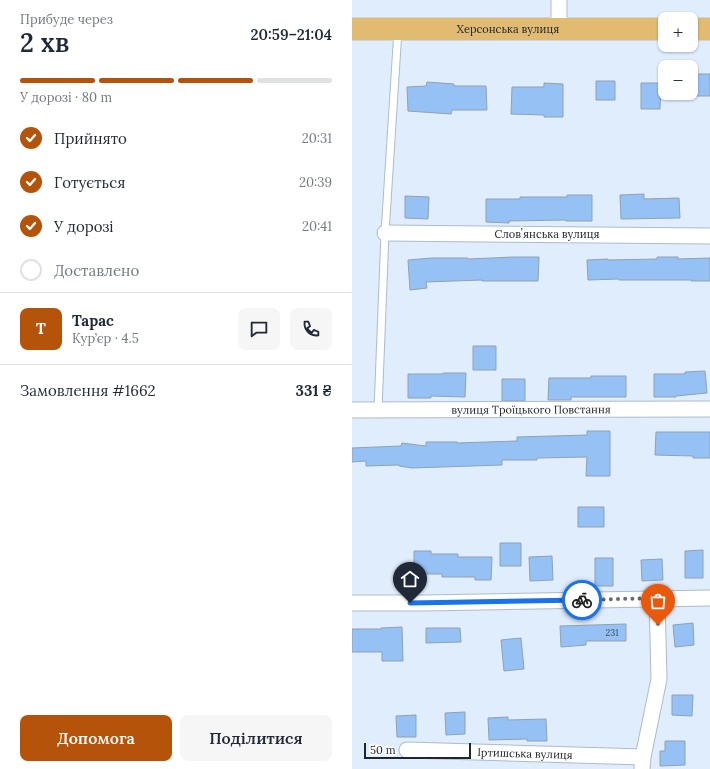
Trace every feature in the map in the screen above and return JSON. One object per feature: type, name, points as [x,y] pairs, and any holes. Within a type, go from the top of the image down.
[{"type":"main road","name":"Херсонська вулиця","points":[[352,29],[658,29]]},
{"type":"main road","points":[[698,29],[710,29]]},
{"type":"street","points":[[559,0],[559,29]]},
{"type":"street","name":"Словʼянська вулиця","points":[[385,233],[710,236]]},
{"type":"street","name":"вулиця Троїцького Повстання","points":[[352,410],[710,409]]},
{"type":"street","points":[[643,763],[659,679],[657,598]]},
{"type":"street","points":[[352,603],[710,598]]},
{"type":"street","name":"Іртишська вулиця","points":[[407,750],[643,763]]},
{"type":"lane","points":[[378,410],[385,233],[398,29]]},
{"type":"building","points":[[698,74],[710,74],[710,96],[698,96]]},
{"type":"building","points":[[596,81],[615,81],[615,100],[596,100]]},
{"type":"building","points":[[427,82],[454,84],[454,86],[486,86],[487,110],[452,110],[451,114],[408,111],[407,87],[426,86]]},
{"type":"building","points":[[544,83],[563,84],[563,117],[511,114],[512,87],[544,87]]},
{"type":"building","points":[[641,83],[658,83],[658,100],[660,100],[660,109],[641,109]]},
{"type":"building","points":[[644,194],[644,199],[679,198],[680,218],[621,219],[620,195]]},
{"type":"building","points":[[567,195],[592,195],[592,221],[566,220],[509,221],[509,223],[486,222],[486,199],[567,197]]},
{"type":"building","points":[[405,196],[429,197],[428,219],[405,218]]},
{"type":"building","points":[[539,257],[538,281],[482,280],[426,282],[427,288],[410,290],[408,260],[432,258],[468,259]]},
{"type":"building","points":[[657,257],[678,257],[678,259],[710,258],[710,281],[619,279],[588,280],[587,260],[657,259]]},
{"type":"building","points":[[473,346],[496,346],[496,370],[473,370]]},
{"type":"building","points":[[705,371],[707,393],[676,397],[654,397],[654,374],[685,374],[685,372]]},
{"type":"building","points":[[466,373],[465,397],[431,396],[431,398],[408,398],[408,374]]},
{"type":"building","points":[[591,376],[626,376],[626,397],[571,397],[571,400],[548,400],[549,378],[591,378]]},
{"type":"building","points":[[502,379],[525,379],[525,401],[502,401]]},
{"type":"building","points":[[587,431],[610,431],[610,476],[586,476],[587,457],[537,458],[537,460],[502,460],[502,465],[412,468],[399,465],[366,466],[366,461],[352,462],[352,448],[401,446],[402,443],[426,446],[426,442],[457,443],[517,441],[517,437],[587,435]]},
{"type":"building","points":[[656,432],[710,432],[710,458],[655,455]]},
{"type":"building","points":[[578,507],[604,507],[604,527],[578,527]]},
{"type":"building","points":[[500,543],[521,543],[521,566],[500,566]]},
{"type":"building","points":[[703,550],[703,578],[685,578],[685,551]]},
{"type":"building","points":[[414,551],[431,551],[431,554],[458,554],[458,557],[492,557],[491,580],[475,580],[475,577],[442,577],[442,574],[414,574]]},
{"type":"building","points":[[552,556],[553,580],[530,581],[529,557]]},
{"type":"building","points":[[595,558],[613,558],[613,586],[595,586]]},
{"type":"building","points":[[662,559],[663,580],[642,581],[641,560]]},
{"type":"building","points":[[693,623],[694,645],[675,647],[673,625]]},
{"type":"building","points":[[626,624],[626,641],[586,641],[586,645],[561,647],[560,626]]},
{"type":"building","points":[[402,627],[403,661],[382,661],[382,652],[352,652],[352,629]]},
{"type":"building","points":[[426,628],[460,628],[461,642],[426,643]]},
{"type":"building","points":[[521,638],[524,669],[504,671],[501,640]]},
{"type":"building","points":[[672,695],[693,695],[692,716],[672,715]]},
{"type":"building","points":[[465,712],[465,734],[446,735],[445,713]]},
{"type":"building","points":[[416,715],[416,737],[397,737],[396,716]]},
{"type":"building","points":[[508,717],[508,720],[546,719],[547,741],[527,741],[527,739],[489,740],[488,718]]},
{"type":"building","points":[[665,741],[685,741],[685,765],[660,766],[660,751],[665,751]]},
{"type":"way so far","points":[[582,600],[657,598],[658,625]]},
{"type":"route","points":[[410,603],[582,600]]}]
